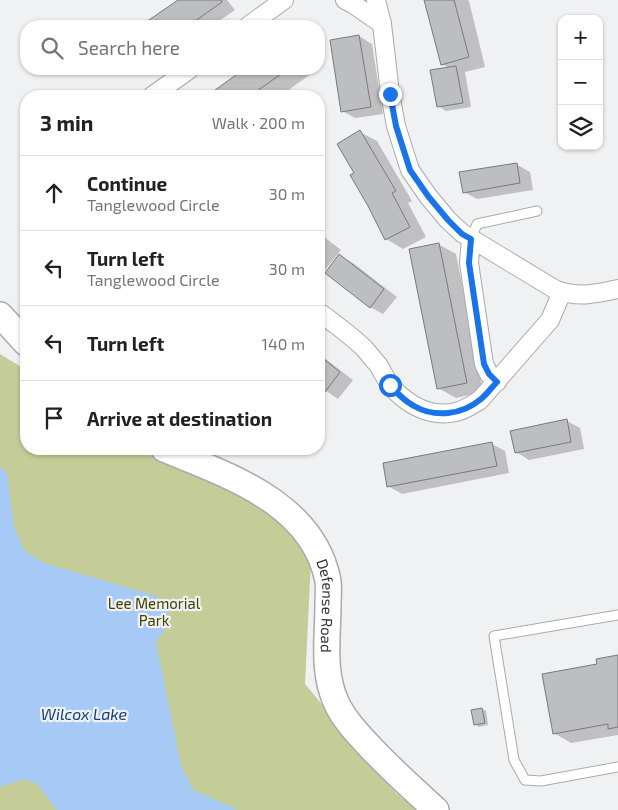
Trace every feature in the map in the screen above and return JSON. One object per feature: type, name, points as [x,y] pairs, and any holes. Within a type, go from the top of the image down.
[{"type":"street","points":[[256,20],[284,0]]},
{"type":"street","points":[[346,0],[382,24]]},
{"type":"street","points":[[376,0],[382,24],[390,94],[396,126],[410,170],[448,220],[462,234],[556,290],[574,295],[588,295],[618,289]]},
{"type":"street","points":[[160,90],[182,75]]},
{"type":"street","points":[[471,239],[469,263],[484,364],[489,374],[497,382]]},
{"type":"street","points":[[325,316],[364,349],[379,366],[390,385],[401,397],[414,406],[441,414],[456,412],[480,400],[550,320],[562,292]]},
{"type":"street","points":[[0,315],[20,337]]},
{"type":"street","name":"Defense Road","points":[[178,455],[236,480],[267,496],[302,528],[311,540],[323,562],[328,583],[326,656],[329,679],[336,701],[358,734],[394,772],[436,810]]},
{"type":"lane","points":[[471,239],[476,224],[537,211]]},
{"type":"lane","points":[[618,615],[494,636],[514,760],[525,780],[541,781],[618,767]]},
{"type":"green space","name":"Lee Memorial Park","points":[[0,354],[20,366],[20,455],[186,455],[312,540],[305,684],[396,793],[417,810],[0,810]]},
{"type":"water","name":"Wilcox Lake","points":[[0,467],[7,473],[14,527],[24,550],[44,563],[156,596],[168,607],[168,625],[156,642],[181,765],[193,790],[239,810],[57,810],[37,784],[24,779],[0,787]]},
{"type":"building","points":[[178,0],[221,0],[222,2],[196,20],[149,20]]},
{"type":"building","points":[[424,0],[454,0],[469,57],[441,65]]},
{"type":"building","points":[[359,35],[371,107],[341,112],[330,40]]},
{"type":"building","points":[[456,66],[463,103],[437,107],[430,70]]},
{"type":"building","points":[[236,75],[280,75],[258,90],[215,90]]},
{"type":"building","points":[[360,130],[396,191],[392,193],[410,227],[385,240],[350,175],[354,173],[337,144]]},
{"type":"building","points":[[517,163],[520,183],[463,193],[459,172]]},
{"type":"building","points":[[439,243],[467,383],[437,389],[409,249]]},
{"type":"building","points":[[339,254],[384,289],[370,308],[325,273]]},
{"type":"building","points":[[325,360],[340,372],[325,392]]},
{"type":"building","points":[[567,419],[571,442],[515,453],[510,431]]},
{"type":"building","points":[[492,442],[497,466],[387,487],[383,463]]},
{"type":"building","points":[[618,655],[618,727],[608,729],[608,724],[553,734],[542,674],[597,664],[596,659]]},
{"type":"building","points":[[482,708],[485,723],[474,725],[471,710]]},
{"type":"route","points":[[390,94],[396,126],[410,170],[448,220],[462,234],[471,239],[469,263],[484,364],[489,374],[497,382],[480,400],[467,408],[441,414],[414,406],[401,397],[390,385]]}]
